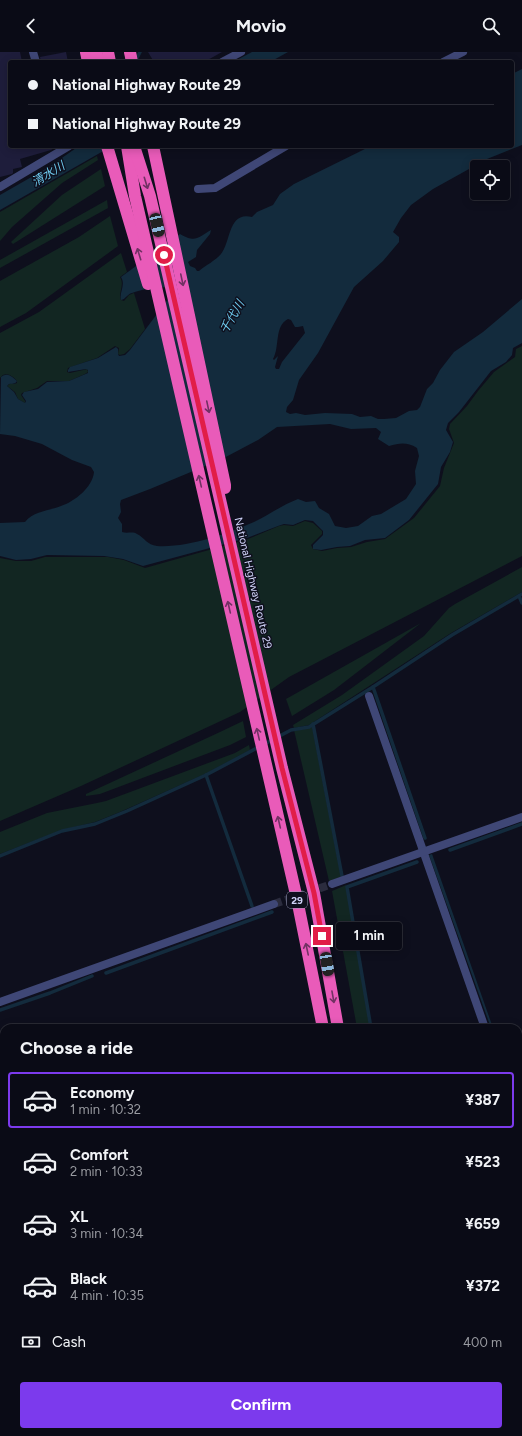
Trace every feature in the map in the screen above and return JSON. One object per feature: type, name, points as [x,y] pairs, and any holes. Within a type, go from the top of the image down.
[{"type":"highway","name":"29","points":[[108,148],[179,385]]},
{"type":"highway","name":"29","points":[[122,148],[136,198]]},
{"type":"highway","name":"29","points":[[127,148],[136,198],[297,899],[322,1024]]},
{"type":"highway","name":"National Highway Route 29","points":[[135,148],[150,196],[282,768],[314,893],[337,1024]]},
{"type":"highway","name":"29","points":[[153,148],[225,485],[222,510]]},
{"type":"street","points":[[226,60],[241,52]]},
{"type":"street","points":[[447,60],[464,52]]},
{"type":"street","points":[[198,189],[215,188],[283,148]]},
{"type":"street","points":[[0,186],[55,150]]},
{"type":"street","points":[[369,696],[483,1024]]},
{"type":"street","points":[[332,884],[522,817]]},
{"type":"street","points":[[0,1002],[274,904]]},
{"type":"green space","points":[[97,156],[98,160],[62,183],[12,227],[0,241],[0,212]]},
{"type":"green space","points":[[101,169],[105,186],[13,244],[11,242],[62,195]]},
{"type":"green space","points":[[107,200],[108,208],[0,268],[0,260]]},
{"type":"green space","points":[[110,216],[118,246],[26,313],[0,327],[0,281],[79,237]]},
{"type":"green space","points":[[121,253],[127,272],[120,277],[122,283],[120,297],[121,300],[124,301],[129,295],[134,293],[145,329],[130,349],[124,354],[118,354],[119,348],[115,346],[97,358],[68,368],[67,372],[70,373],[87,369],[88,372],[85,374],[69,381],[47,381],[37,388],[22,393],[21,395],[25,403],[18,399],[15,392],[7,386],[11,383],[17,383],[17,381],[13,377],[6,374],[0,378],[0,333],[39,312]]},
{"type":"green space","points":[[522,346],[522,556],[289,677],[240,712],[81,786],[0,821],[0,558],[16,561],[31,561],[45,557],[108,557],[124,560],[145,568],[248,539],[279,526],[293,526],[305,521],[313,523],[322,531],[322,534],[311,545],[313,549],[322,551],[351,547],[367,542],[385,539],[414,518],[440,486],[444,468],[454,443],[449,429],[450,424],[467,406],[494,372],[515,357],[516,349]]},
{"type":"green space","points":[[522,567],[522,592],[451,633],[309,725],[294,728],[293,725],[342,695],[424,636],[449,608]]},
{"type":"green space","points":[[421,623],[334,690],[292,716],[286,699]]},
{"type":"green space","points":[[243,721],[246,737],[230,745],[100,794],[86,796],[86,794]]},
{"type":"green space","points":[[312,726],[341,877],[329,881],[294,730],[309,728]]},
{"type":"green space","points":[[249,745],[250,750],[205,774],[120,812],[95,822],[62,830],[0,854],[0,832],[47,813],[106,801],[235,753]]},
{"type":"green space","points":[[346,885],[369,1024],[356,1024],[332,891]]},
{"type":"water","points":[[252,52],[288,52],[274,60],[237,60]]},
{"type":"water","name":"千代川","points":[[522,69],[522,145],[485,160],[470,160],[470,168],[433,189],[411,205],[393,232],[399,237],[399,242],[383,261],[354,287],[318,353],[299,380],[293,400],[287,407],[286,412],[290,414],[352,414],[360,417],[371,416],[378,419],[396,418],[409,411],[417,410],[420,407],[427,389],[433,383],[440,370],[454,352],[483,332],[522,299],[522,343],[513,348],[512,355],[506,362],[491,371],[459,412],[448,423],[446,430],[453,442],[450,452],[441,467],[438,484],[409,520],[385,538],[365,540],[350,546],[321,550],[313,549],[313,545],[323,535],[323,531],[313,521],[305,520],[293,525],[284,524],[247,538],[143,566],[123,559],[104,556],[47,555],[31,559],[16,560],[0,556],[0,523],[25,522],[37,513],[72,501],[87,488],[93,478],[94,472],[91,467],[72,460],[42,444],[15,436],[0,434],[1,377],[5,375],[11,376],[17,381],[7,386],[14,392],[18,399],[25,403],[26,401],[22,395],[24,392],[38,389],[47,382],[69,381],[88,373],[88,370],[86,369],[68,372],[70,367],[98,358],[116,347],[118,349],[119,356],[125,355],[169,298],[171,288],[166,287],[141,290],[130,294],[121,300],[123,283],[121,277],[180,234],[193,239],[211,230],[210,234],[197,250],[196,257],[188,262],[190,266],[199,271],[221,254],[231,229],[238,219],[244,216],[252,217],[257,212],[273,205],[280,194],[294,184],[367,148],[514,148],[514,73]],"holes":[[[288,319],[291,320],[295,327],[303,326],[305,333],[282,362],[279,369],[276,369],[275,367],[278,356],[274,360],[273,359],[281,327]],[[330,424],[351,429],[376,428],[381,432],[378,439],[389,446],[403,444],[417,448],[419,456],[415,471],[416,484],[406,499],[381,514],[372,516],[358,526],[346,528],[335,526],[329,514],[319,508],[315,501],[306,502],[298,499],[243,527],[207,539],[181,545],[157,546],[148,543],[135,533],[122,532],[122,524],[118,518],[121,512],[121,500],[222,459],[258,440],[277,427]]]},
{"type":"water","name":"清水川","points":[[76,148],[108,148],[0,210],[0,195],[49,167]]},
{"type":"water","points":[[432,854],[492,1024],[490,1024],[429,855]]},
{"type":"building","points":[[0,52],[20,52],[22,60],[8,60],[8,148],[54,148],[20,159],[22,167],[13,169],[12,174],[0,177]]},
{"type":"building","points":[[66,52],[68,60],[41,60],[40,57]]},
{"type":"building","points":[[148,52],[222,52],[208,60],[153,60]]},
{"type":"waterway","points":[[136,60],[140,52]]},
{"type":"waterway","points":[[0,856],[62,831],[95,824],[127,811],[206,775],[291,730],[309,727],[452,635],[522,594]]},
{"type":"waterway","points":[[519,596],[522,603]]},
{"type":"waterway","points":[[373,687],[425,838]]},
{"type":"waterway","points":[[313,724],[342,876]]},
{"type":"waterway","points":[[206,775],[252,906]]},
{"type":"waterway","points":[[450,850],[522,824]]},
{"type":"waterway","points":[[370,1024],[347,887],[417,862]]},
{"type":"waterway","points":[[106,973],[272,912]]},
{"type":"waterway","points":[[0,1010],[50,993],[92,976]]},
{"type":"tunnel","points":[[274,904],[332,884]]},
{"type":"route","points":[[164,255],[282,768],[314,893],[322,936]]}]
